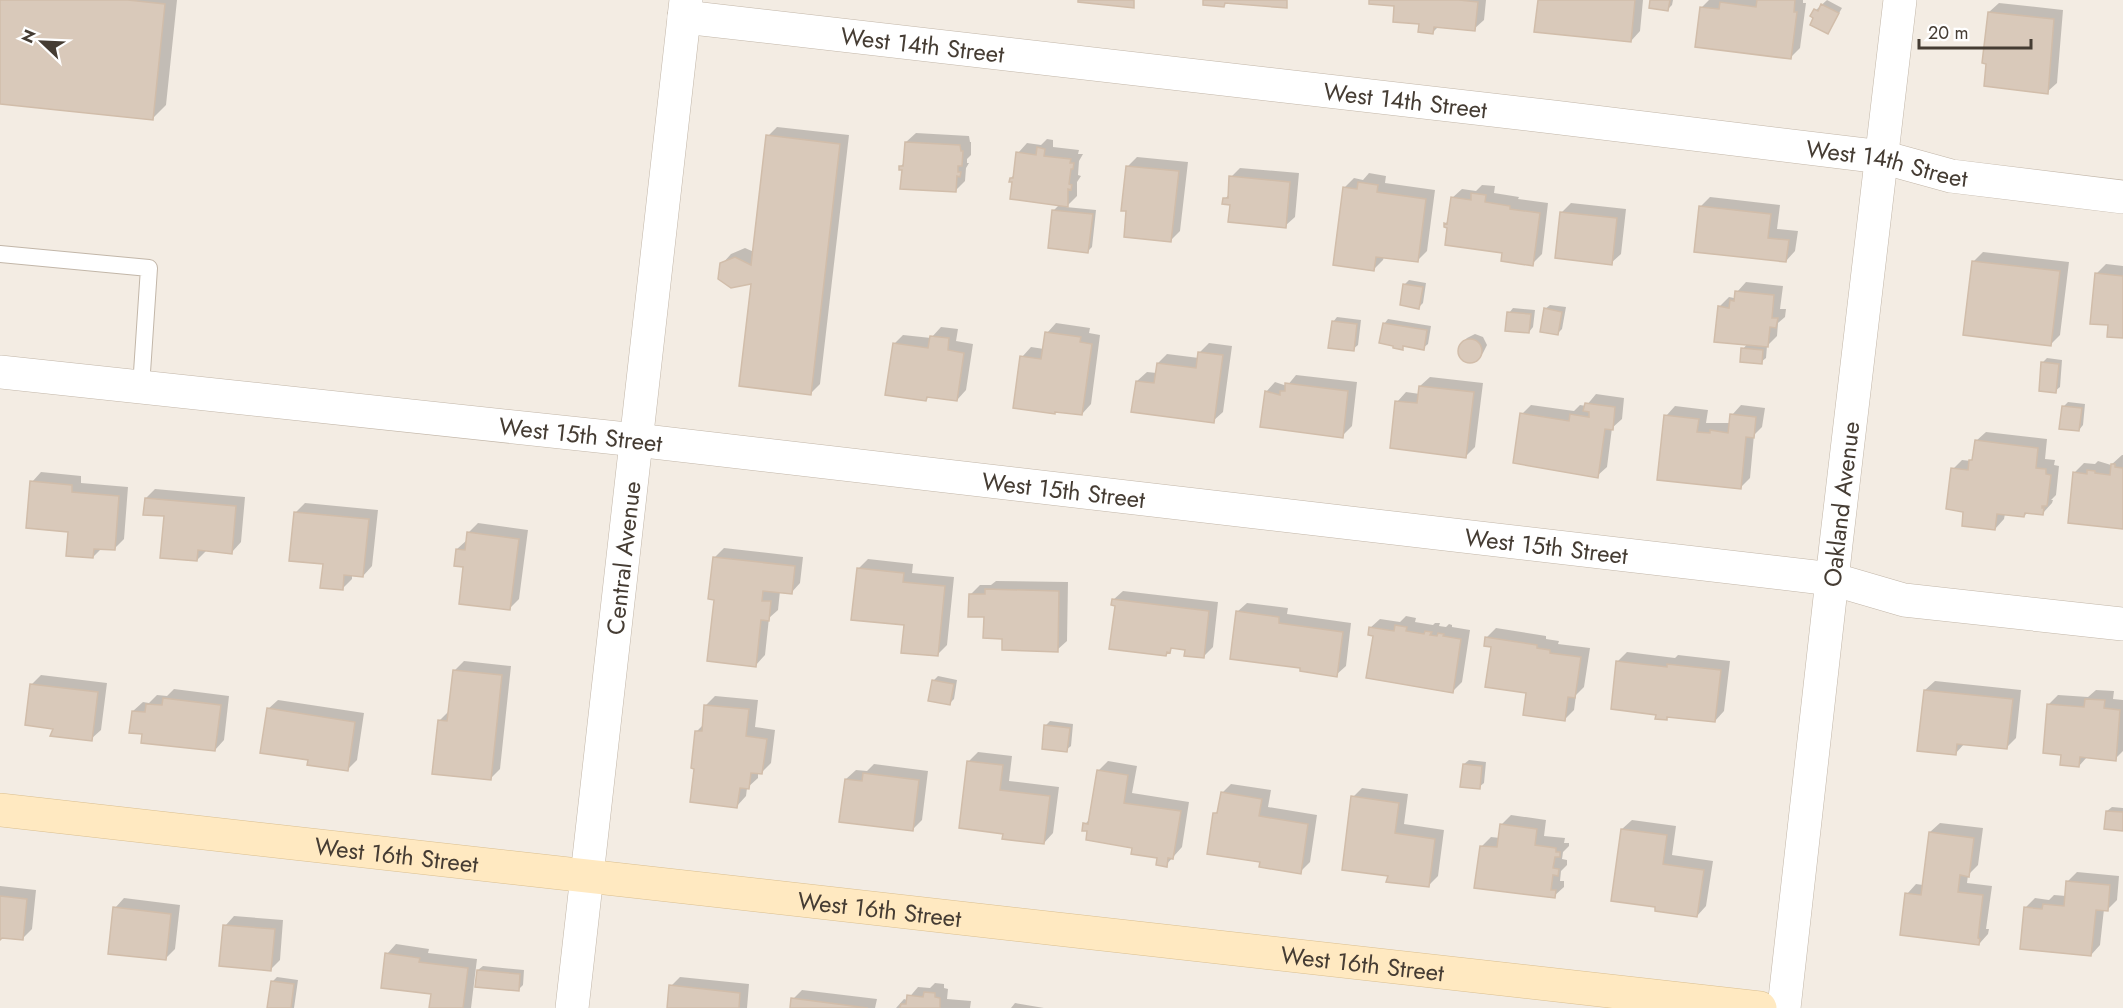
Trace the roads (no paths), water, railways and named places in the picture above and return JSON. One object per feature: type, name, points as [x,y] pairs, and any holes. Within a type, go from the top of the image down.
[{"type":"street","name":"Oakland Avenue","points":[[1784,1008],[1900,0]]},
{"type":"street","name":"West 14th Street","points":[[685,8],[1882,157],[1951,176],[2123,197]]},
{"type":"street","name":"Central Avenue","points":[[572,1008],[685,8]]},
{"type":"street","name":"West 15th Street","points":[[0,372],[636,441],[1832,579],[1904,600],[2123,624]]},
{"type":"street","name":"West 16th Street","points":[[0,810],[1760,1008]]},
{"type":"lane","points":[[0,254],[149,268],[141,387]]}]
